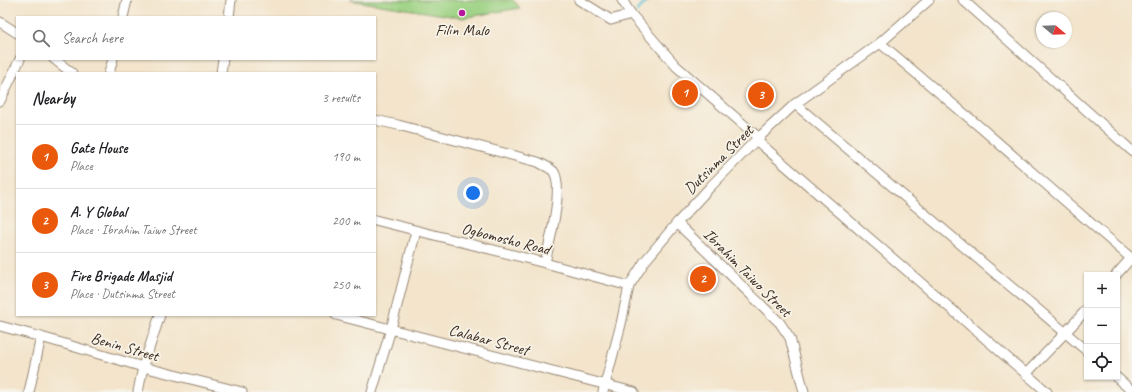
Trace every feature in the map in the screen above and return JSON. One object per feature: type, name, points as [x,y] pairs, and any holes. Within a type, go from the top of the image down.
[{"type":"street","points":[[123,16],[128,0]]},
{"type":"street","points":[[229,16],[231,0]]},
{"type":"street","points":[[579,0],[611,20],[631,14]]},
{"type":"street","points":[[622,0],[631,14],[676,66],[757,139],[1047,392]]},
{"type":"street","name":"Dutsinma Street","points":[[604,388],[621,324],[629,286],[645,261],[711,186],[757,139],[795,104],[880,42],[929,0]]},
{"type":"street","points":[[964,0],[1131,150]]},
{"type":"street","points":[[0,22],[16,32]]},
{"type":"street","points":[[880,42],[980,126],[1132,258],[1119,272]]},
{"type":"street","points":[[0,102],[20,60]]},
{"type":"street","points":[[55,60],[71,72]]},
{"type":"street","points":[[109,72],[113,60]]},
{"type":"street","points":[[220,72],[222,60]]},
{"type":"street","points":[[795,104],[1084,348]]},
{"type":"street","points":[[376,120],[538,162],[553,170],[556,177],[556,207],[545,263]]},
{"type":"street","points":[[1131,150],[1132,140]]},
{"type":"street","name":"Ogbomosho Road","points":[[376,220],[629,286]]},
{"type":"street","name":"Ibrahim Taiwo Street","points":[[677,223],[780,323],[790,338],[804,392]]},
{"type":"street","points":[[372,392],[391,329],[416,231]]},
{"type":"street","points":[[1026,374],[1084,312]]},
{"type":"street","points":[[138,392],[143,367],[160,316]]},
{"type":"street","name":"Calabar Street","points":[[340,316],[604,388],[634,392]]},
{"type":"street","name":"Benin Street","points":[[0,326],[143,367],[242,392]]},
{"type":"street","points":[[29,392],[41,337]]},
{"type":"street","points":[[1119,380],[1132,391]]},
{"type":"green space","name":"Filin Malo","points":[[349,0],[513,0],[520,8],[463,18]]},
{"type":"waterway","points":[[637,11],[648,0]]},
{"type":"place","name":"Filin Malo","points":[[462,13]]},
{"type":"place","name":"Gate House","points":[[685,93]]},
{"type":"place","name":"Fire Brigade Masjid","points":[[761,95]]},
{"type":"place","name":"A. Y Global","points":[[703,279]]}]
